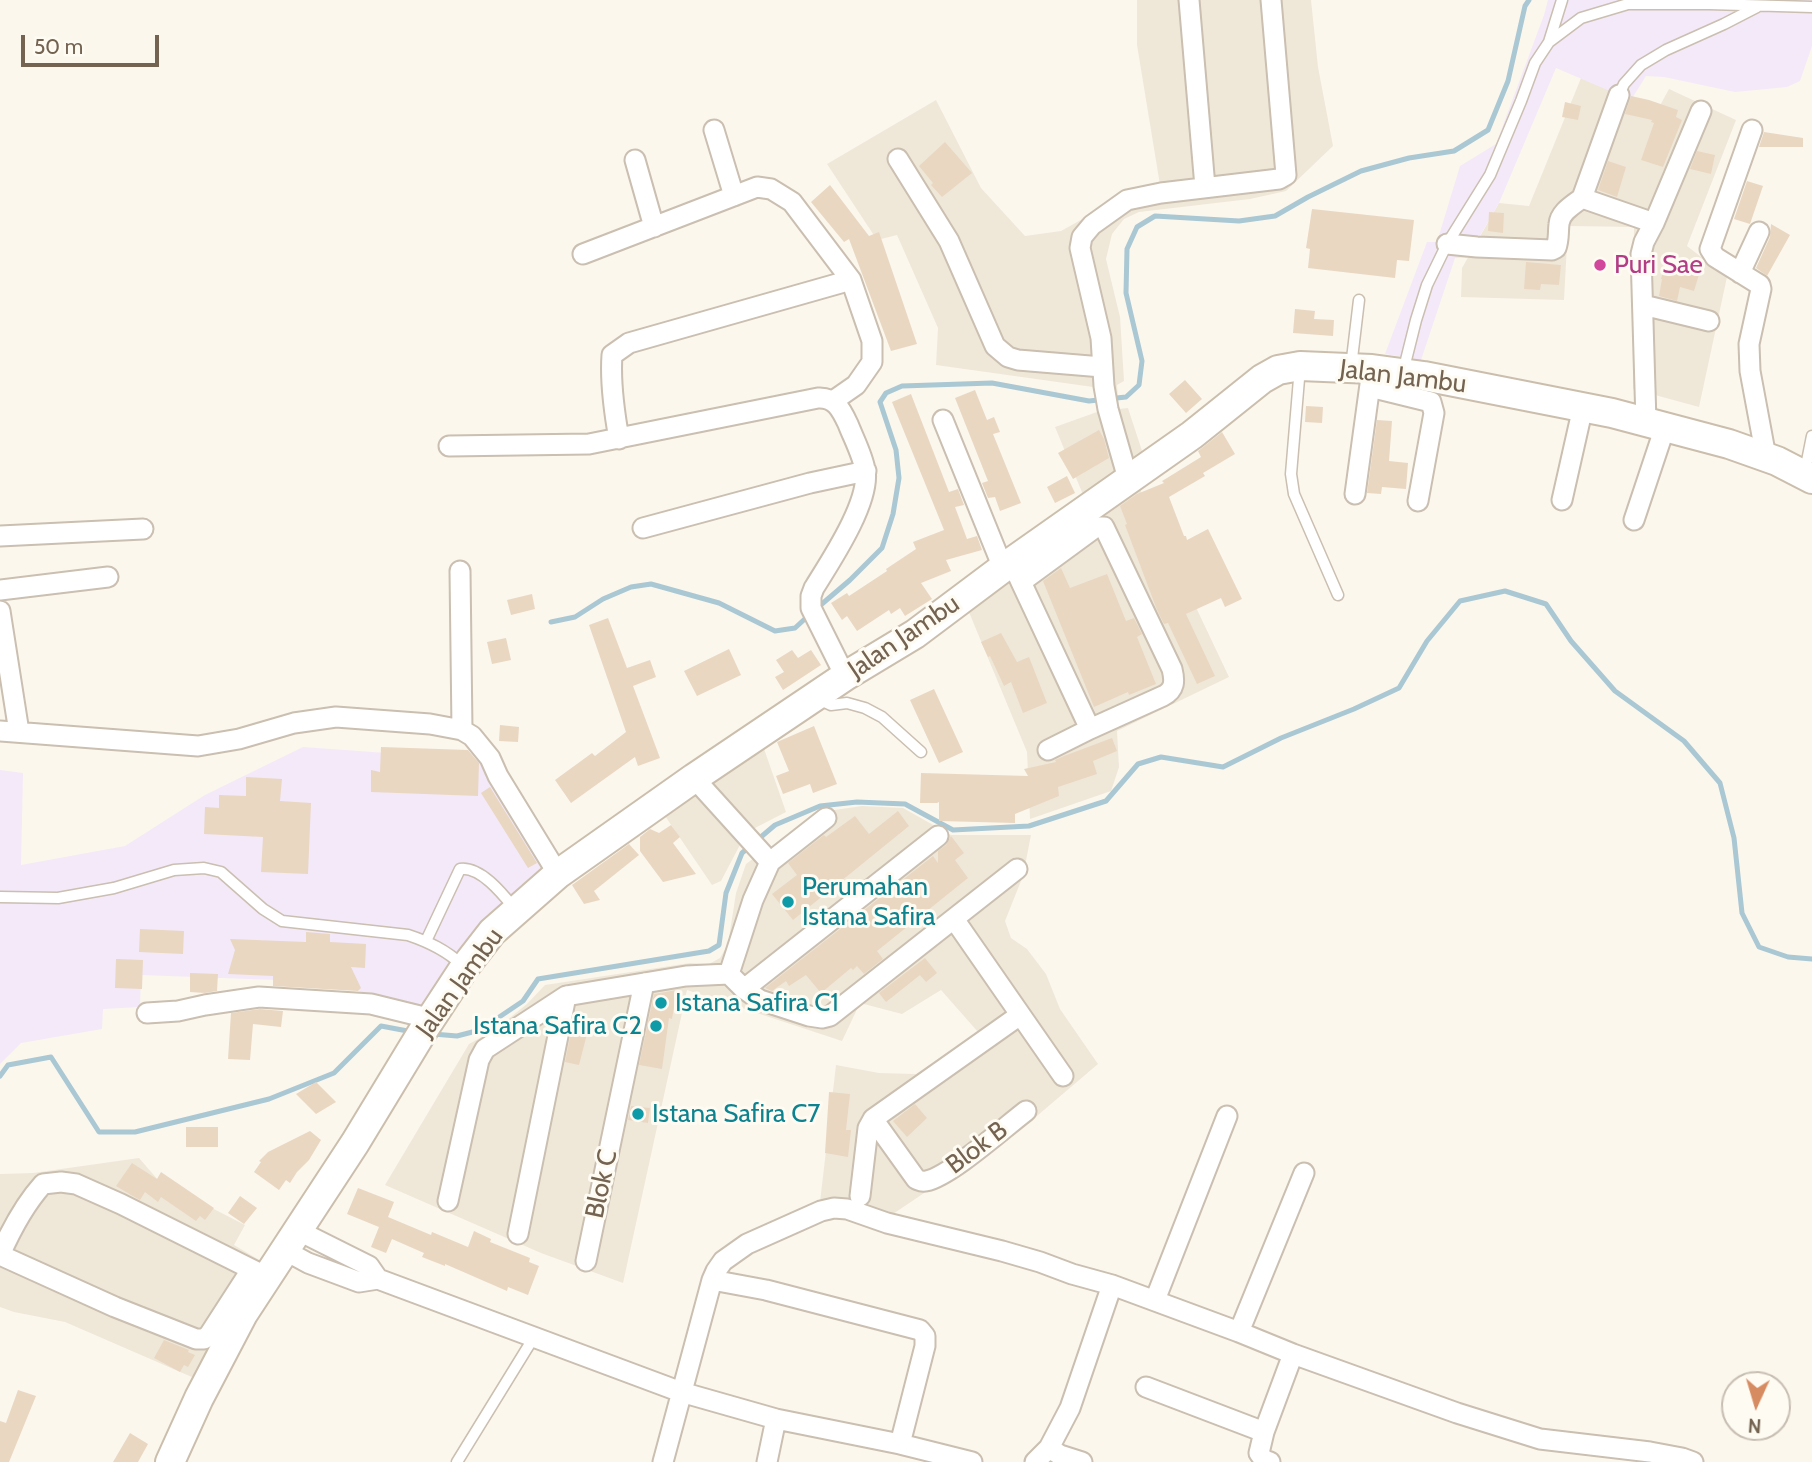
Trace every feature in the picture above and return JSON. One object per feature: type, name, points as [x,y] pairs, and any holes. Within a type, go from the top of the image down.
[{"type":"street","points":[[1189,0],[1205,187]]},
{"type":"street","points":[[1128,479],[1108,409],[1101,338],[1080,248],[1082,237],[1101,217],[1128,200],[1161,193],[1284,178],[1287,173],[1271,0]]},
{"type":"street","points":[[1447,244],[1552,250],[1556,248],[1559,221],[1562,214],[1582,198],[1619,94]]},
{"type":"street","points":[[1634,520],[1655,425],[1643,305],[1641,254],[1701,111]]},
{"type":"street","points":[[714,130],[734,197]]},
{"type":"street","points":[[1752,130],[1710,249],[1715,257],[1760,285],[1749,344],[1750,371],[1766,457]]},
{"type":"street","points":[[898,159],[948,241],[995,346],[1009,357],[1018,360],[1103,376]]},
{"type":"street","points":[[635,160],[654,227]]},
{"type":"street","points":[[583,254],[757,187],[771,189],[792,202],[851,280],[872,341],[872,362],[856,385],[834,401]]},
{"type":"street","points":[[1582,198],[1654,223]]},
{"type":"street","points":[[1740,273],[1759,232]]},
{"type":"street","points":[[619,439],[611,365],[612,355],[618,350],[629,343],[851,280]]},
{"type":"street","points":[[1643,305],[1709,321]]},
{"type":"street","name":"Jalan Jambu","points":[[176,1459],[199,1398],[243,1314],[259,1274],[293,1241],[425,1028],[464,968],[492,933],[558,874],[694,778],[847,675],[1012,571],[1128,479],[1192,435],[1262,379],[1278,370],[1300,366],[1365,375],[1403,373],[1583,407],[1729,444],[1766,457],[1808,477]]},
{"type":"street","points":[[1355,494],[1367,404],[1365,375],[1431,402],[1434,413],[1418,501]]},
{"type":"street","points":[[449,446],[589,443],[818,398],[834,401],[843,412],[866,471],[863,494],[856,513],[814,589],[811,608],[847,675]]},
{"type":"street","points":[[1562,500],[1583,407]]},
{"type":"street","points":[[943,420],[1012,571],[1090,729]]},
{"type":"street","points":[[643,528],[810,483],[866,471]]},
{"type":"street","points":[[1012,571],[1096,527],[1104,527],[1172,669],[1175,684],[1168,694],[1048,750]]},
{"type":"street","points":[[0,536],[144,529]]},
{"type":"street","points":[[460,571],[461,730]]},
{"type":"street","points":[[0,590],[108,577]]},
{"type":"street","points":[[0,611],[10,732],[198,746],[239,739],[294,723],[336,717],[430,724],[461,730],[472,736],[490,758],[498,776],[558,874]]},
{"type":"street","points":[[694,778],[765,857],[765,870],[729,974]]},
{"type":"street","points":[[765,857],[826,818]]},
{"type":"street","points":[[744,989],[938,836]]},
{"type":"street","points":[[448,1201],[480,1060],[485,1049],[566,996],[685,976],[729,974],[760,1000],[809,1016],[830,1016],[1017,869]]},
{"type":"street","points":[[954,919],[1063,1076]]},
{"type":"street","name":"Blok C","points":[[586,1261],[645,983]]},
{"type":"street","points":[[518,1234],[566,996]]},
{"type":"street","points":[[147,1013],[178,1011],[205,1004],[259,997],[371,1004],[425,1028]]},
{"type":"street","points":[[860,1196],[869,1128],[873,1119],[1020,1015]]},
{"type":"street","name":"Blok B","points":[[873,1119],[916,1179],[928,1181],[945,1174],[1026,1111]]},
{"type":"street","points":[[1155,1300],[1227,1115]]},
{"type":"street","points":[[1239,1332],[1304,1173]]},
{"type":"street","points":[[61,1182],[76,1184],[121,1204],[259,1274],[209,1335],[204,1339],[196,1339],[115,1307],[0,1255],[32,1196],[43,1184],[61,1182]]},
{"type":"street","points":[[663,1462],[716,1271],[723,1261],[747,1244],[821,1210],[834,1208],[847,1209],[887,1223],[1002,1251],[1112,1285],[1293,1354],[1457,1413],[1540,1439],[1609,1455],[1650,1452],[1685,1461]]},
{"type":"street","points":[[293,1241],[369,1266],[378,1279],[681,1392],[776,1419],[900,1444],[972,1462]]},
{"type":"street","points":[[712,1280],[766,1290],[920,1331],[925,1338],[924,1351],[900,1444]]},
{"type":"street","points":[[1042,1455],[1070,1408],[1112,1285]]},
{"type":"street","points":[[1270,1462],[1264,1460],[1259,1453],[1293,1354]]},
{"type":"street","points":[[1146,1387],[1264,1432]]},
{"type":"street","points":[[767,1462],[776,1419]]},
{"type":"street","points":[[1042,1455],[1060,1455],[1082,1462]]},
{"type":"lane","points":[[1403,373],[1427,285],[1447,244],[1490,175],[1535,63],[1549,42],[1562,0]]},
{"type":"lane","points":[[1549,42],[1581,18],[1628,4],[1812,7]]},
{"type":"lane","points":[[1619,94],[1641,65],[1666,50],[1760,5]]},
{"type":"lane","points":[[1359,300],[1365,375]]},
{"type":"lane","points":[[1300,366],[1292,474],[1294,494],[1338,595]]},
{"type":"lane","points":[[1808,477],[1812,436]]},
{"type":"lane","points":[[815,697],[831,705],[848,704],[866,708],[882,717],[921,752]]},
{"type":"lane","points":[[426,941],[460,869],[469,867],[478,872],[517,911]]},
{"type":"lane","points":[[0,897],[58,898],[114,888],[174,870],[204,868],[220,872],[263,909],[282,921],[408,935],[426,941],[449,954],[464,968]]},
{"type":"lane","points":[[457,1462],[534,1337]]},
{"type":"shaded area","points":[[1137,0],[1311,0],[1318,67],[1333,146],[1286,191],[1250,199],[1139,212],[1124,219],[1112,234],[1106,259],[1120,317],[1124,381],[1117,385],[1119,409],[1128,408],[1145,460],[1084,497],[1055,427],[1097,412],[1093,387],[936,365],[938,328],[897,235],[877,240],[827,164],[936,100],[981,188],[1025,236],[1061,231],[1131,192],[1160,185],[1137,45]]},
{"type":"shaded area","points":[[1548,0],[1812,0],[1812,46],[1800,81],[1787,87],[1735,92],[1664,77],[1646,76],[1631,100],[1556,68],[1499,203],[1467,258],[1455,258],[1421,360],[1385,354],[1427,242],[1437,242],[1460,166],[1496,144]]},
{"type":"shaded area","points":[[1581,78],[1657,111],[1669,89],[1736,120],[1687,246],[1727,277],[1699,407],[1633,389],[1634,227],[1568,226],[1564,300],[1461,297],[1462,268],[1499,203],[1529,206]]},
{"type":"shaded area","points":[[1138,485],[1229,677],[1117,731],[1119,767],[1111,791],[1030,819],[1027,752],[966,605]]},
{"type":"shaded area","points":[[762,743],[786,812],[753,829],[769,848],[821,812],[862,806],[903,808],[951,835],[1031,835],[1023,876],[1005,921],[1011,938],[1027,949],[1046,974],[1060,1009],[1098,1064],[1031,1121],[890,1216],[820,1202],[836,1065],[879,1073],[916,1074],[978,1032],[941,990],[902,1014],[860,1003],[842,1041],[687,990],[623,1283],[541,1253],[385,1185],[469,1044],[496,1029],[527,1004],[545,985],[690,963],[709,964],[720,958],[728,944],[736,893],[746,864],[754,858],[741,843],[721,881],[712,885],[661,810]]},
{"type":"shaded area","points":[[303,747],[484,760],[545,865],[473,931],[422,1013],[361,1000],[358,983],[141,975],[140,1007],[103,1009],[102,1029],[21,1043],[0,1064],[0,770],[23,773],[21,865],[125,846],[205,795]]},
{"type":"shaded area","points":[[139,1158],[159,1181],[245,1225],[234,1245],[261,1261],[201,1381],[65,1322],[0,1307],[0,1174],[33,1173]]},
{"type":"building","points":[[1631,96],[1678,110],[1676,117],[1682,120],[1663,167],[1641,160],[1654,123],[1652,120],[1625,114]]},
{"type":"building","points":[[1565,102],[1581,106],[1578,120],[1562,117]]},
{"type":"building","points":[[1764,132],[1803,138],[1803,147],[1759,147]]},
{"type":"building","points":[[945,142],[972,173],[942,197],[919,166]]},
{"type":"building","points":[[1697,151],[1715,155],[1711,174],[1690,169]]},
{"type":"building","points":[[1608,161],[1626,167],[1617,197],[1598,190]]},
{"type":"building","points":[[1747,181],[1763,186],[1750,224],[1734,219]]},
{"type":"building","points":[[830,185],[869,236],[879,232],[917,344],[891,351],[849,239],[844,242],[811,202]]},
{"type":"building","points":[[1312,209],[1414,220],[1409,261],[1397,260],[1395,278],[1308,268],[1310,249],[1306,248]]},
{"type":"building","points":[[1489,212],[1504,213],[1503,233],[1488,231]]},
{"type":"building","points":[[1771,224],[1790,235],[1767,276],[1756,268],[1770,237]]},
{"type":"building","points":[[1667,257],[1701,268],[1694,291],[1680,287],[1677,301],[1659,296]]},
{"type":"building","points":[[1526,262],[1561,265],[1559,285],[1541,284],[1540,290],[1524,289]]},
{"type":"building","points":[[1295,309],[1315,311],[1314,319],[1334,320],[1333,336],[1293,333]]},
{"type":"building","points":[[1185,380],[1202,399],[1186,413],[1169,394]]},
{"type":"building","points":[[975,390],[987,420],[994,417],[1000,432],[993,434],[1021,503],[1000,511],[995,497],[988,498],[982,483],[988,481],[955,398]]},
{"type":"building","points":[[911,394],[949,492],[958,489],[964,505],[955,507],[967,539],[977,536],[982,550],[946,560],[951,571],[921,583],[932,599],[905,616],[900,608],[891,614],[889,610],[857,631],[847,616],[842,620],[831,603],[847,593],[849,596],[887,571],[886,569],[916,549],[913,542],[944,530],[892,402]]},
{"type":"building","points":[[1306,406],[1323,407],[1322,423],[1305,422]]},
{"type":"building","points":[[1377,420],[1392,421],[1389,461],[1408,463],[1406,489],[1382,487],[1381,494],[1367,493]]},
{"type":"building","points":[[1099,430],[1109,458],[1073,479],[1058,453]]},
{"type":"building","points":[[1222,432],[1235,454],[1169,497],[1187,540],[1208,529],[1242,599],[1225,607],[1221,598],[1186,614],[1215,676],[1197,684],[1168,623],[1164,624],[1157,610],[1120,506],[1137,494],[1164,483],[1162,481],[1201,457],[1198,451]]},
{"type":"building","points":[[1067,476],[1075,493],[1055,503],[1047,487]]},
{"type":"building","points":[[1061,568],[1070,588],[1107,574],[1126,621],[1134,618],[1142,634],[1137,637],[1156,684],[1129,695],[1128,692],[1094,707],[1043,581]]},
{"type":"building","points":[[532,594],[535,609],[511,615],[507,600]]},
{"type":"building","points":[[608,618],[627,668],[650,660],[656,677],[633,686],[660,758],[638,766],[635,757],[571,803],[555,780],[592,753],[595,756],[626,732],[589,625]]},
{"type":"building","points":[[1001,633],[1017,662],[1029,657],[1047,703],[1023,713],[1011,682],[1004,686],[981,642]]},
{"type":"building","points":[[506,638],[511,660],[492,664],[487,642]]},
{"type":"building","points":[[729,649],[741,675],[697,696],[684,671]]},
{"type":"building","points":[[792,650],[798,658],[811,650],[821,665],[783,690],[775,677],[784,672],[776,660]]},
{"type":"building","points":[[934,689],[963,752],[939,763],[910,700]]},
{"type":"building","points":[[500,725],[519,727],[518,742],[499,741]]},
{"type":"building","points":[[814,726],[837,784],[813,793],[810,784],[783,794],[776,776],[789,771],[777,742]]},
{"type":"building","points":[[1112,738],[1117,751],[1093,761],[1097,774],[1058,787],[1059,796],[1015,814],[1015,823],[939,821],[939,802],[920,803],[921,773],[1028,776],[1024,769],[1056,762],[1055,760],[1064,756]]},
{"type":"building","points":[[381,747],[468,750],[479,763],[478,796],[371,792],[371,770],[380,772]]},
{"type":"building","points":[[246,777],[282,779],[280,801],[311,803],[308,874],[261,872],[263,837],[204,834],[205,807],[219,808],[219,795],[246,796]]},
{"type":"building","points":[[490,787],[537,863],[528,868],[481,793]]},
{"type":"building","points":[[898,811],[909,826],[793,920],[772,894],[797,875],[788,863],[824,835],[826,837],[855,816],[869,834]]},
{"type":"building","points":[[671,825],[680,837],[673,843],[696,874],[663,882],[640,851],[640,837],[650,829],[659,833]]},
{"type":"building","points":[[951,836],[964,853],[955,860],[968,878],[877,951],[883,959],[864,974],[857,966],[853,970],[851,968],[821,993],[806,975],[789,986],[786,981],[772,991],[765,988],[933,856],[938,863],[938,851],[946,845]]},
{"type":"building","points":[[629,844],[639,855],[594,891],[600,900],[584,904],[572,885]]},
{"type":"building","points":[[140,929],[184,931],[183,954],[139,952]]},
{"type":"building","points":[[306,932],[330,934],[330,942],[366,944],[365,968],[351,967],[361,988],[358,991],[273,986],[273,976],[228,974],[235,950],[230,939],[306,942]]},
{"type":"building","points":[[925,958],[937,973],[926,982],[920,975],[886,1002],[879,993]]},
{"type":"building","points":[[116,959],[143,960],[142,989],[115,988]]},
{"type":"building","points":[[190,973],[218,974],[217,991],[190,992]]},
{"type":"building","points":[[677,990],[672,1019],[669,1018],[662,1069],[639,1065],[654,994]]},
{"type":"building","points":[[260,1009],[283,1011],[281,1027],[253,1024],[250,1060],[228,1059],[231,1013]]},
{"type":"building","points":[[572,1027],[588,1030],[579,1065],[565,1062]]},
{"type":"building","points":[[316,1082],[336,1102],[316,1114],[296,1094]]},
{"type":"building","points":[[829,1092],[850,1094],[846,1130],[851,1130],[848,1157],[825,1153]]},
{"type":"building","points":[[915,1104],[927,1118],[907,1137],[893,1121]]},
{"type":"building","name":"Istana Safira C7","points":[[631,1106],[650,1108],[648,1123],[628,1120]]},
{"type":"building","points":[[186,1127],[218,1127],[218,1147],[186,1147]]},
{"type":"building","points":[[310,1131],[321,1140],[290,1183],[286,1180],[279,1190],[254,1172],[261,1162],[259,1161],[268,1152]]},
{"type":"building","points":[[132,1163],[157,1179],[161,1172],[214,1208],[205,1220],[200,1216],[196,1221],[161,1197],[158,1202],[145,1192],[140,1200],[116,1186]]},
{"type":"building","points":[[358,1188],[394,1202],[388,1217],[431,1235],[432,1232],[468,1247],[474,1231],[491,1239],[490,1242],[530,1258],[529,1262],[539,1266],[528,1295],[508,1287],[507,1291],[422,1257],[424,1253],[392,1239],[386,1253],[371,1247],[379,1227],[347,1214]]},
{"type":"building","points":[[240,1196],[257,1208],[244,1224],[228,1213]]},
{"type":"building","points":[[164,1340],[195,1355],[188,1367],[184,1365],[180,1372],[154,1358]]},
{"type":"building","points":[[18,1390],[36,1396],[9,1462],[0,1462],[0,1421],[6,1423]]},
{"type":"building","points":[[130,1433],[148,1444],[138,1462],[113,1462]]},
{"type":"waterway","points":[[816,609],[882,548],[893,514],[899,478],[896,450],[880,402],[886,393],[902,386],[992,383],[1089,401],[1126,397],[1139,385],[1142,361],[1126,293],[1127,249],[1137,227],[1155,216],[1239,221],[1275,216],[1361,171],[1409,158],[1454,151],[1488,130],[1508,81],[1525,6],[1529,0]]},
{"type":"waterway","points":[[551,622],[575,617],[603,599],[631,587],[651,584],[719,603],[775,631],[795,628],[808,616]]},
{"type":"waterway","points":[[433,1034],[457,1036],[480,1030],[523,1001],[538,979],[709,951],[719,945],[726,893],[742,853],[775,825],[820,806],[857,802],[905,804],[953,830],[1029,826],[1106,801],[1138,764],[1161,757],[1223,767],[1281,738],[1399,688],[1427,641],[1460,601],[1505,591],[1546,604],[1571,641],[1615,691],[1684,741],[1720,783],[1734,838],[1742,913],[1759,947],[1788,957],[1812,959]]},
{"type":"waterway","points":[[0,1076],[8,1065],[51,1057],[99,1132],[135,1132],[269,1099],[334,1073],[381,1026],[413,1032]]},
{"type":"place","name":"Puri Sae","points":[[1600,265]]},
{"type":"place","name":"Perumahan Istana Safira","points":[[788,902]]},
{"type":"place","name":"Istana Safira C1","points":[[661,1003]]},
{"type":"place","name":"Istana Safira C2","points":[[656,1026]]},
{"type":"place","name":"Istana Safira C7","points":[[638,1114]]}]
